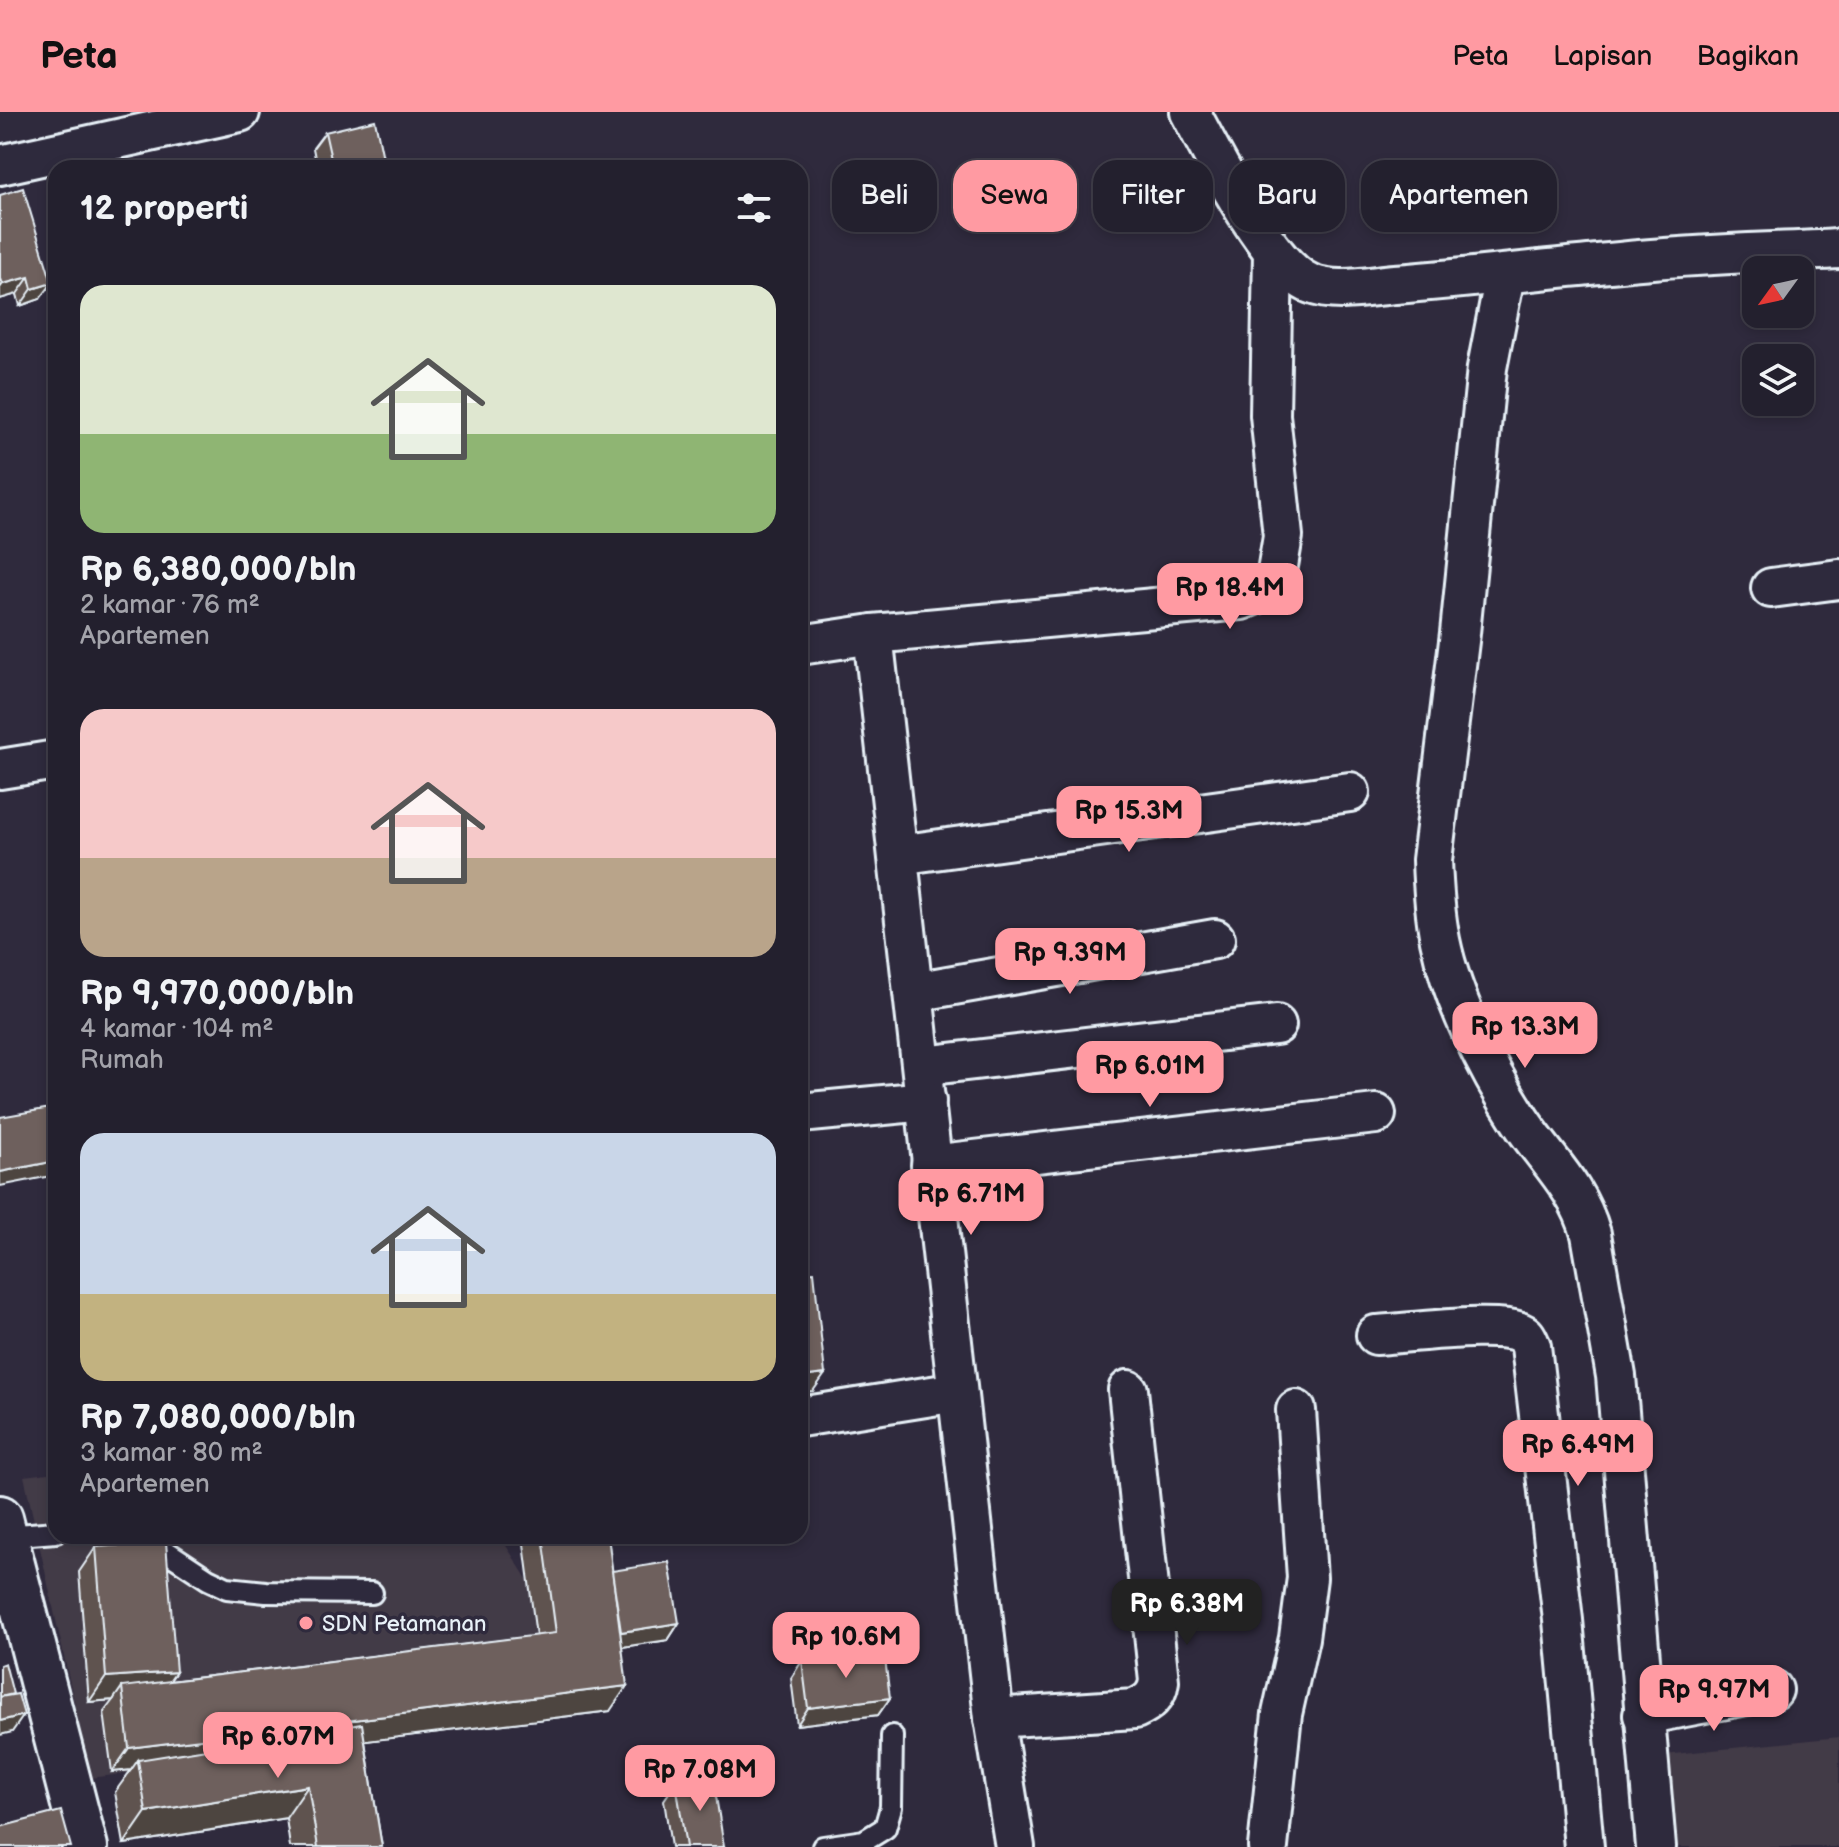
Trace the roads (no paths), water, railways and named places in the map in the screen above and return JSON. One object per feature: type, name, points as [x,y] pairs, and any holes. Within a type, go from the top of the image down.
[{"type":"main road","points":[[2,1527],[85,1847]]},
{"type":"street","points":[[0,165],[240,112]]},
{"type":"street","points":[[1190,112],[1225,177],[1273,253],[1289,271],[1311,285],[1327,287],[1505,275],[1622,261],[1839,249]]},
{"type":"street","points":[[808,644],[873,634],[1241,600],[1254,596],[1269,585],[1276,578],[1280,566],[1283,536],[1270,415],[1273,253]]},
{"type":"street","points":[[1505,275],[1487,368],[1460,633],[1432,860],[1434,891],[1441,942],[1464,1011],[1498,1085],[1523,1124],[1573,1188],[1591,1234],[1616,1376],[1656,1847]]},
{"type":"street","points":[[1771,588],[1839,579]]},
{"type":"street","points":[[873,634],[994,1718],[1015,1847]]},
{"type":"street","points":[[0,769],[48,761]]},
{"type":"street","points":[[898,855],[1350,792]]},
{"type":"street","points":[[914,992],[1215,939]]},
{"type":"street","points":[[808,1111],[924,1084],[1276,1025]]},
{"type":"street","points":[[931,1165],[1376,1114]]},
{"type":"street","points":[[1376,1335],[1496,1327],[1517,1330],[1526,1335],[1531,1346],[1563,1620],[1584,1847]]},
{"type":"street","points":[[994,1718],[1135,1709],[1146,1704],[1158,1690],[1128,1390]]},
{"type":"street","points":[[808,1416],[957,1392]]},
{"type":"street","points":[[1268,1847],[1282,1714],[1299,1638],[1307,1578],[1296,1410]]},
{"type":"street","points":[[1643,1715],[1773,1690]]},
{"type":"lane","points":[[2,1527],[48,1531]]},
{"type":"lane","points":[[155,1544],[227,1588],[266,1592],[372,1593]]},
{"type":"lane","points":[[823,1847],[864,1841],[885,1828],[891,1807],[892,1736]]},
{"type":"place","name":"SDN Petamanan","points":[[306,1623]]}]
